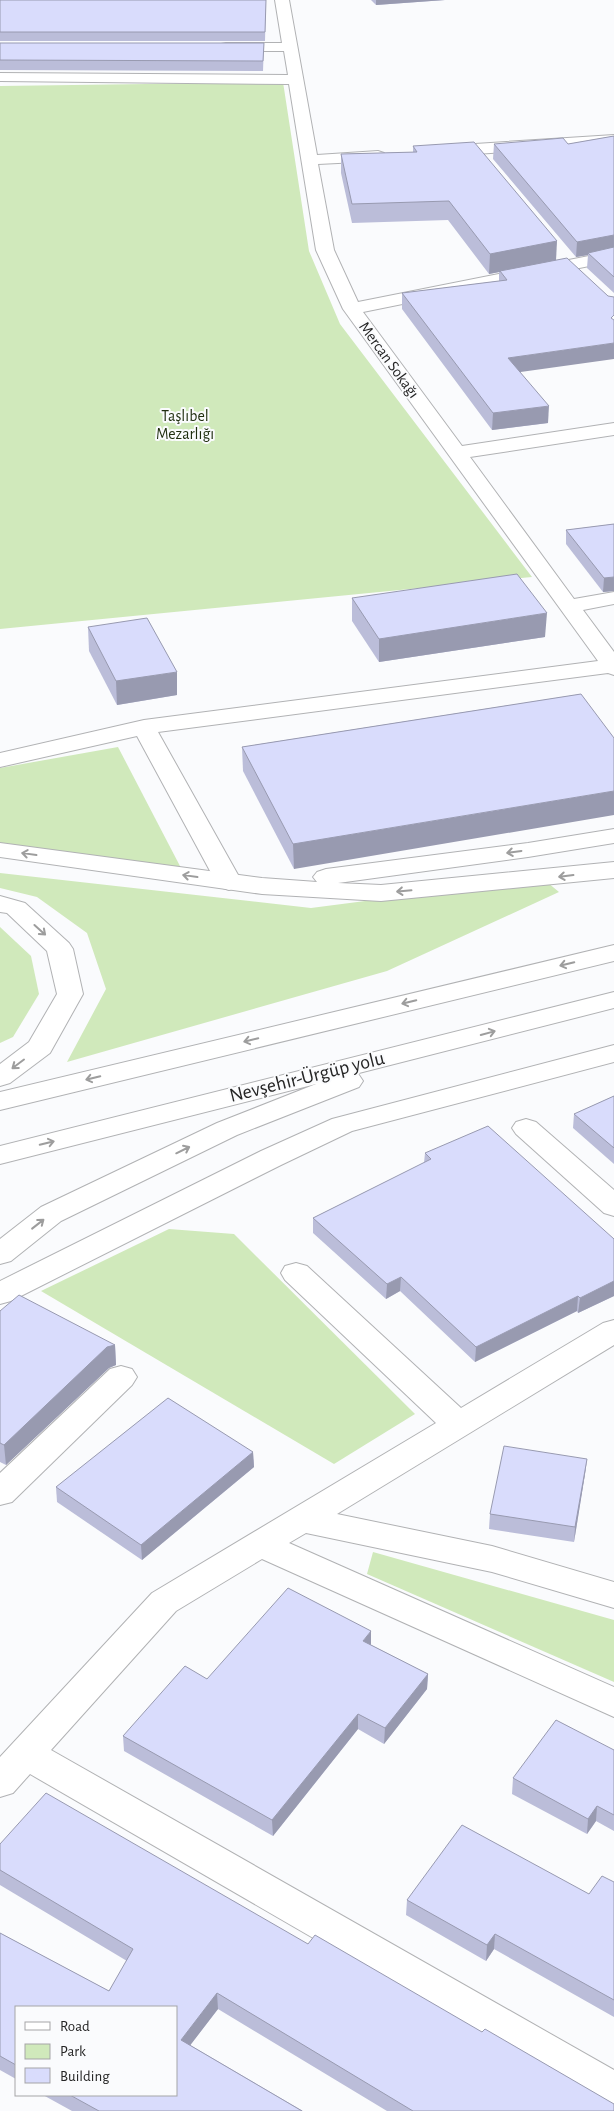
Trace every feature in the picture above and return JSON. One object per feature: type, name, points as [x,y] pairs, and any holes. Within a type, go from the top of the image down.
[{"type":"main road","name":"Mercan Sokağı","points":[[282,0],[325,250],[352,309],[613,667]]},
{"type":"main road","points":[[213,47],[290,47]]},
{"type":"main road","points":[[0,77],[296,80]]},
{"type":"main road","points":[[426,152],[614,140]]},
{"type":"main road","points":[[474,149],[487,165]]},
{"type":"main road","points":[[310,160],[397,154]]},
{"type":"main road","points":[[557,249],[576,270]]},
{"type":"main road","points":[[352,309],[576,270],[614,256]]},
{"type":"main road","points":[[457,453],[614,429]]},
{"type":"main road","points":[[569,606],[614,598]]},
{"type":"main road","points":[[0,760],[144,728],[613,667]]},
{"type":"main road","points":[[144,728],[229,882]]},
{"type":"main road","points":[[262,886],[528,850],[614,836]]},
{"type":"main road","points":[[0,850],[262,886],[381,892],[614,870]]},
{"type":"main road","points":[[0,904],[16,908],[60,949],[70,994],[40,1047],[0,1077]]},
{"type":"main road","points":[[0,1101],[614,953]]},
{"type":"main road","name":"Nevşehir-Ürgüp yolu","points":[[0,1155],[614,1000]]},
{"type":"main road","points":[[0,1254],[51,1214],[227,1129],[440,1045]]},
{"type":"main road","points":[[0,1294],[271,1158],[342,1125],[614,1053]]},
{"type":"main road","points":[[526,1128],[614,1206]]},
{"type":"main road","points":[[296,1273],[459,1425]]},
{"type":"main road","points":[[0,1782],[164,1602],[614,1331]]},
{"type":"main road","points":[[0,1493],[121,1377]]},
{"type":"main road","points":[[301,1519],[492,1559],[614,1595]]},
{"type":"main road","points":[[260,1544],[614,1703]]},
{"type":"main road","points":[[26,1754],[614,2091]]},
{"type":"green space","name":"Taşlıbel Mezarlığı","points":[[283,82],[309,251],[340,324],[532,577],[0,629],[0,86]]},
{"type":"green space","points":[[118,747],[181,868],[0,843],[0,768]]},
{"type":"green space","points":[[0,873],[311,908],[542,878],[559,892],[387,971],[67,1062],[106,989],[87,933],[37,897],[0,888]]},
{"type":"green space","points":[[0,927],[31,956],[39,994],[13,1037],[0,1043]]},
{"type":"green space","points":[[169,1229],[234,1234],[415,1414],[334,1464],[41,1291]]},
{"type":"green space","points":[[373,1552],[614,1620],[614,1682],[367,1574]]},
{"type":"building","points":[[0,0],[266,0],[265,32],[0,32]]},
{"type":"building","points":[[0,43],[264,43],[263,61],[0,60]]},
{"type":"building","points":[[614,136],[614,235],[577,242],[494,144],[563,138],[568,144]]},
{"type":"building","points":[[474,142],[557,241],[490,254],[449,201],[352,204],[341,154],[417,152],[413,146]]},
{"type":"building","points":[[614,247],[614,277],[588,253]]},
{"type":"building","points":[[567,258],[608,296],[614,297],[614,315],[611,318],[614,320],[614,343],[508,358],[549,406],[493,413],[402,293],[507,280],[500,271]]},
{"type":"building","points":[[614,524],[614,577],[604,578],[566,530]]},
{"type":"building","points":[[517,574],[547,613],[379,639],[352,598]]},
{"type":"building","points":[[147,618],[177,672],[116,681],[88,627]]},
{"type":"building","points":[[581,694],[614,738],[614,791],[293,844],[242,747]]},
{"type":"building","points":[[614,1096],[614,1148],[574,1114]]},
{"type":"building","points":[[488,1126],[614,1239],[614,1281],[580,1298],[578,1296],[476,1347],[401,1277],[387,1284],[313,1218],[431,1159],[425,1153]]},
{"type":"building","points":[[19,1295],[115,1345],[107,1347],[4,1445],[0,1443],[0,1311]]},
{"type":"building","points":[[168,1398],[253,1452],[141,1545],[56,1487]]},
{"type":"building","points":[[504,1446],[587,1459],[575,1527],[490,1514]]},
{"type":"building","points":[[288,1588],[371,1631],[363,1641],[428,1674],[385,1728],[358,1714],[272,1820],[123,1736],[185,1666],[207,1679]]},
{"type":"building","points":[[556,1720],[614,1750],[614,1815],[597,1806],[588,1819],[513,1778]]},
{"type":"building","points":[[46,1793],[308,1944],[315,1935],[482,2032],[485,2029],[614,2104],[614,2111],[413,2111],[217,1993],[181,2040],[302,2111],[99,2111],[72,2096],[178,2096],[178,2006],[15,2006],[15,2064],[0,2056],[0,1933],[109,1991],[133,1949],[0,1870],[0,1844]]},
{"type":"building","points":[[462,1825],[589,1894],[602,1876],[614,1882],[614,2000],[495,1934],[487,1945],[407,1900]]}]
